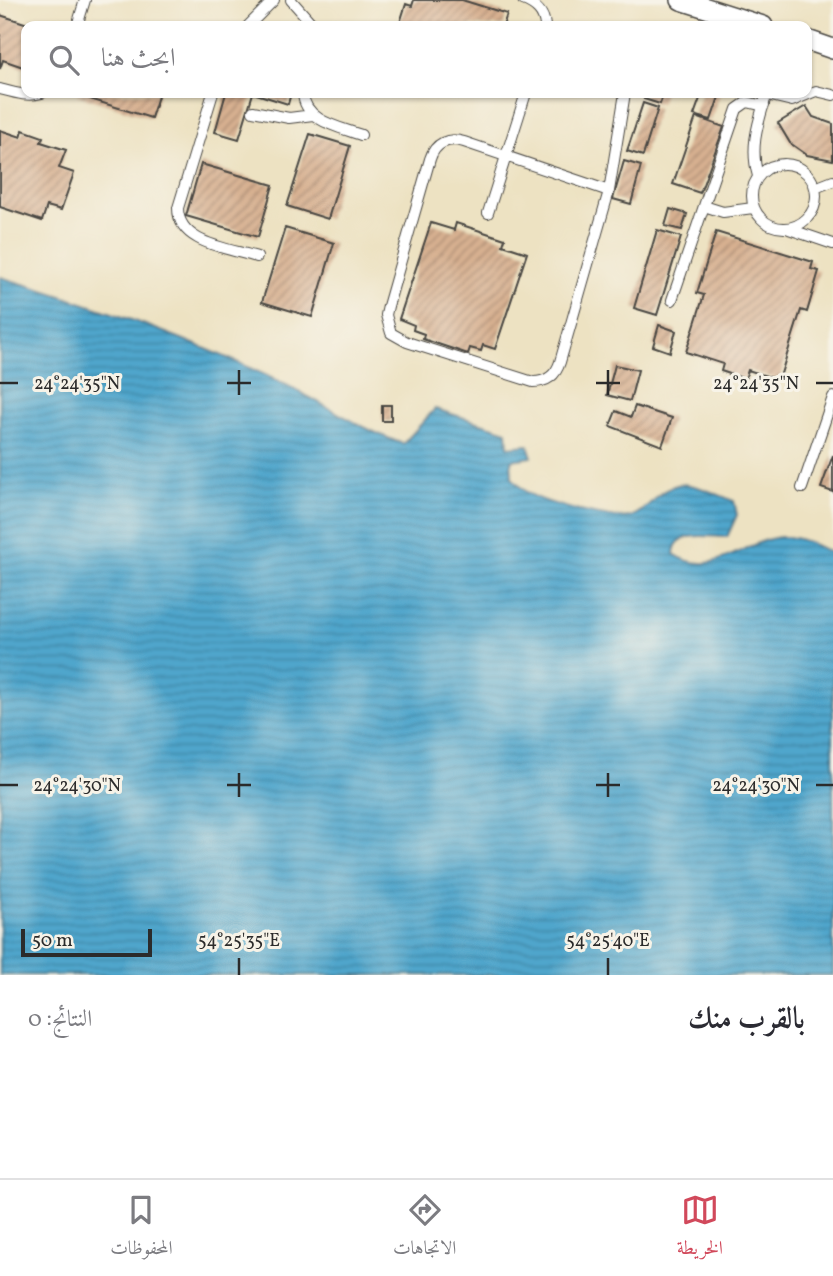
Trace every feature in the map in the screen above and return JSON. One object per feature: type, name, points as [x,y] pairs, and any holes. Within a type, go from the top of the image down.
[{"type":"street","points":[[681,0],[747,21]]},
{"type":"street","points":[[812,42],[833,49]]},
{"type":"lane","points":[[79,21],[85,0]]},
{"type":"lane","points":[[253,21],[274,0]]},
{"type":"lane","points":[[291,0],[310,21]]},
{"type":"lane","points":[[523,0],[539,9],[544,21]]},
{"type":"lane","points":[[0,89],[21,95]]},
{"type":"lane","points":[[812,93],[833,95]]},
{"type":"lane","points":[[211,98],[178,208],[178,216],[185,231],[191,236],[257,257]]},
{"type":"lane","points":[[304,98],[313,115],[361,135]]},
{"type":"lane","points":[[488,213],[524,98]]},
{"type":"lane","points":[[609,191],[457,140],[442,142],[432,152],[386,315],[387,324],[398,339],[526,380],[540,382],[558,369],[609,191],[624,98]]},
{"type":"lane","points":[[758,176],[775,165],[795,166],[804,171],[815,188],[814,209],[799,225],[778,228],[759,218],[753,208],[751,197],[758,176],[754,141],[766,98]]},
{"type":"lane","points":[[672,300],[737,109],[747,102],[766,98],[792,101],[799,98]]},
{"type":"lane","points":[[253,111],[289,118],[313,115]]},
{"type":"lane","points":[[815,188],[833,181]]},
{"type":"lane","points":[[704,206],[723,212],[753,208]]},
{"type":"lane","points":[[789,228],[833,244]]},
{"type":"lane","points":[[802,488],[833,397]]},
{"type":"water","points":[[0,277],[72,299],[180,338],[284,384],[357,424],[403,444],[435,409],[507,431],[508,447],[528,445],[532,457],[511,460],[512,478],[528,493],[564,507],[612,517],[633,516],[671,487],[683,484],[734,501],[737,515],[727,537],[694,536],[680,541],[676,546],[674,554],[689,561],[716,561],[768,539],[782,537],[802,540],[833,554],[833,975],[0,975]]},
{"type":"building","points":[[414,0],[462,0],[507,14],[505,21],[401,21],[406,4],[412,6]]},
{"type":"building","points":[[0,15],[21,22],[21,66],[3,60],[0,69]]},
{"type":"building","points":[[87,98],[157,98],[151,118]]},
{"type":"building","points":[[225,98],[251,98],[239,139],[215,132]]},
{"type":"building","points":[[269,98],[290,98],[288,104]]},
{"type":"building","points":[[644,98],[662,98],[660,104]]},
{"type":"building","points":[[700,98],[719,98],[711,120],[694,115]]},
{"type":"building","points":[[643,103],[658,108],[643,156],[627,151]]},
{"type":"building","points":[[806,106],[813,117],[833,124],[833,160],[807,155],[790,143],[778,123]]},
{"type":"building","points":[[696,117],[724,127],[700,193],[673,184]]},
{"type":"building","points":[[0,130],[21,137],[23,130],[43,137],[41,142],[66,150],[59,168],[74,173],[61,210],[47,206],[42,221],[0,207]]},
{"type":"building","points":[[310,134],[350,146],[328,219],[287,206]]},
{"type":"building","points":[[624,161],[641,166],[631,204],[613,199]]},
{"type":"building","points":[[201,164],[273,185],[258,237],[186,216]]},
{"type":"building","points":[[670,209],[687,214],[682,230],[665,226]]},
{"type":"building","points":[[431,223],[454,230],[456,223],[505,239],[503,245],[527,253],[495,349],[483,345],[481,351],[470,348],[468,354],[423,339],[424,334],[413,330],[414,325],[399,319]]},
{"type":"building","points":[[285,228],[334,243],[312,317],[262,302]]},
{"type":"building","points":[[657,230],[681,237],[657,315],[634,308]]},
{"type":"building","points":[[716,232],[813,262],[811,269],[819,271],[807,312],[801,310],[779,380],[748,370],[745,379],[721,371],[723,364],[686,352],[704,295],[697,293]]},
{"type":"building","points":[[659,325],[676,331],[670,352],[653,346]]},
{"type":"building","points":[[615,365],[638,370],[630,401],[607,395]]},
{"type":"building","points":[[382,405],[391,405],[391,421],[382,421]]},
{"type":"building","points":[[635,406],[672,418],[662,446],[610,426],[616,411],[631,417]]},
{"type":"building","points":[[833,455],[833,492],[821,488]]}]
